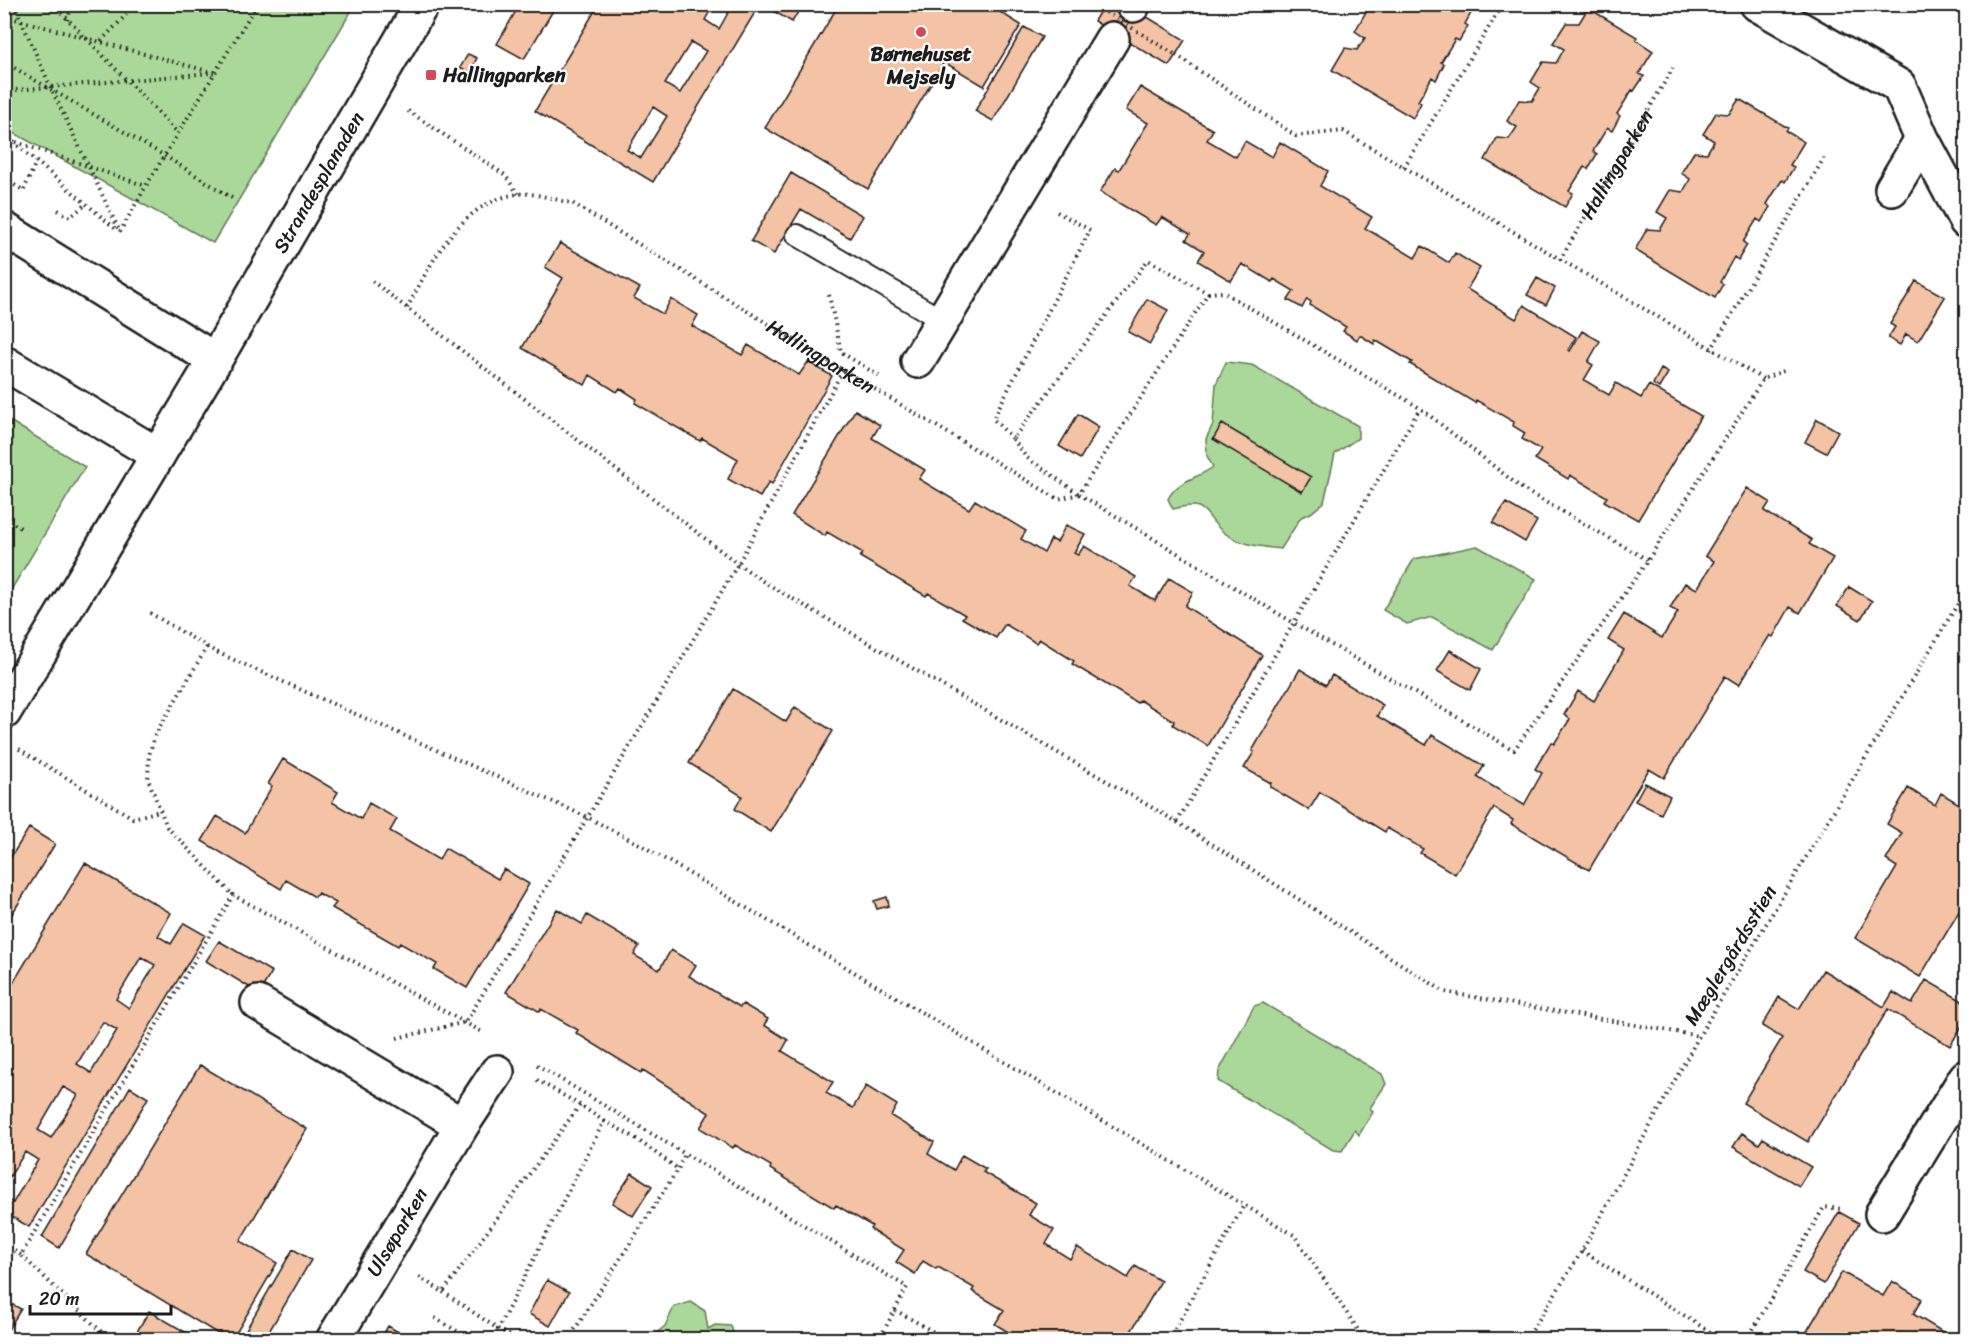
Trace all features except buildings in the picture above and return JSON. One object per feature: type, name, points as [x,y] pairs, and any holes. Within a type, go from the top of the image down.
[{"type":"street","name":"Strandesplanaden","points":[[4,712],[215,360],[422,4]]},
{"type":"street","points":[[1757,4],[1899,86],[1922,139],[1966,221]]},
{"type":"street","points":[[918,362],[1112,39]]},
{"type":"street","points":[[1892,189],[1922,139]]},
{"type":"street","points":[[4,229],[215,360]]},
{"type":"street","points":[[4,363],[158,455]]},
{"type":"street","points":[[258,1002],[462,1125]]},
{"type":"street","name":"Ulsøparken","points":[[333,1340],[462,1125],[497,1072]]},
{"type":"street","points":[[1881,1214],[1966,1077]]},
{"type":"lane","points":[[797,236],[942,320]]},
{"type":"path","points":[[14,4],[51,88],[120,232]]},
{"type":"path","points":[[53,4],[178,134]]},
{"type":"path","points":[[68,20],[73,4]]},
{"type":"path","points":[[100,42],[132,9],[126,4]]},
{"type":"path","points":[[120,232],[257,4]]},
{"type":"path","points":[[1404,167],[1503,4]]},
{"type":"path","points":[[1122,6],[1176,55],[1296,136],[1343,131],[1763,379]]},
{"type":"path","points":[[4,16],[215,73]]},
{"type":"path","points":[[4,62],[232,198]]},
{"type":"path","name":"Hallingparken","points":[[1560,260],[1673,68]]},
{"type":"path","points":[[4,91],[215,73]]},
{"type":"path","points":[[373,88],[505,175],[518,194]]},
{"type":"path","points":[[4,136],[120,232]]},
{"type":"path","points":[[11,141],[146,186]]},
{"type":"path","points":[[1711,350],[1824,158]]},
{"type":"path","points":[[24,190],[36,162]]},
{"type":"path","points":[[4,179],[33,196]]},
{"type":"path","points":[[1019,192],[1090,230],[993,419],[1013,439],[1026,458],[1079,494],[1294,623],[1514,750],[1648,560],[1763,379],[1786,370]]},
{"type":"path","name":"Hallingparken","points":[[406,308],[439,249],[457,228],[479,209],[498,199],[518,194],[572,203],[1058,499],[1079,494]]},
{"type":"path","points":[[52,207],[70,217],[86,204]]},
{"type":"path","points":[[819,247],[841,352],[891,383],[918,362]]},
{"type":"path","points":[[1013,439],[1148,260],[1208,293],[1223,292],[1420,408],[1524,490],[1648,560]]},
{"type":"path","points":[[372,281],[764,582],[1177,822],[1445,992],[1699,1036]]},
{"type":"path","points":[[1079,494],[1208,293]]},
{"type":"path","points":[[369,1069],[387,1040],[466,1022],[738,564],[843,370]]},
{"type":"path","points":[[1177,822],[1420,408]]},
{"type":"path","points":[[4,423],[12,424],[4,437]]},
{"type":"path","points":[[4,517],[22,529]]},
{"type":"path","name":"Mæglergårdsstien","points":[[1526,1340],[1582,1251],[1699,1036],[1966,590]]},
{"type":"path","points":[[150,613],[207,647],[587,817],[643,846],[1244,1205],[1294,1235],[1365,1340]]},
{"type":"path","points":[[207,647],[155,735],[148,755],[148,779],[167,827],[233,896]]},
{"type":"path","points":[[14,746],[133,818],[160,811]]},
{"type":"path","points":[[530,1075],[604,1121],[633,1136],[678,1169]]},
{"type":"path","points":[[443,1292],[580,1105]]},
{"type":"path","points":[[498,1329],[604,1121]]},
{"type":"path","points":[[568,1340],[678,1169],[685,1154]]},
{"type":"path","points":[[1169,1340],[1244,1205]]},
{"type":"path","points":[[1747,1340],[1824,1207],[1881,1214]]},
{"type":"path","points":[[4,1245],[21,1256]]},
{"type":"path","points":[[1582,1251],[1723,1340]]},
{"type":"path","points":[[384,1254],[498,1329],[519,1340]]},
{"type":"path","points":[[895,1310],[948,1340]]},
{"type":"path","points":[[435,1318],[472,1340]]},
{"type":"green space","points":[[4,5],[355,5],[213,243],[5,128]]},
{"type":"green space","points":[[1226,362],[1252,365],[1358,426],[1358,438],[1335,454],[1324,502],[1311,513],[1301,517],[1281,549],[1253,545],[1232,538],[1218,528],[1201,508],[1185,506],[1173,509],[1168,499],[1182,484],[1213,467],[1207,456],[1206,439],[1213,424],[1216,384]]},
{"type":"green space","points":[[5,418],[85,467],[5,600]]},
{"type":"green space","points":[[1477,546],[1536,579],[1493,650],[1432,617],[1407,624],[1383,610],[1414,559]]},
{"type":"green space","points":[[1263,1003],[1382,1074],[1386,1084],[1370,1108],[1373,1112],[1359,1135],[1355,1130],[1342,1151],[1333,1150],[1218,1081],[1219,1071],[1254,1006]]},
{"type":"green space","points":[[691,1302],[705,1311],[708,1329],[715,1325],[731,1326],[735,1339],[649,1339],[665,1326],[674,1307]]},
{"type":"place","name":"Børnehuset Mejsely","points":[[921,32]]},
{"type":"place","name":"Hallingparken","points":[[431,75]]}]
